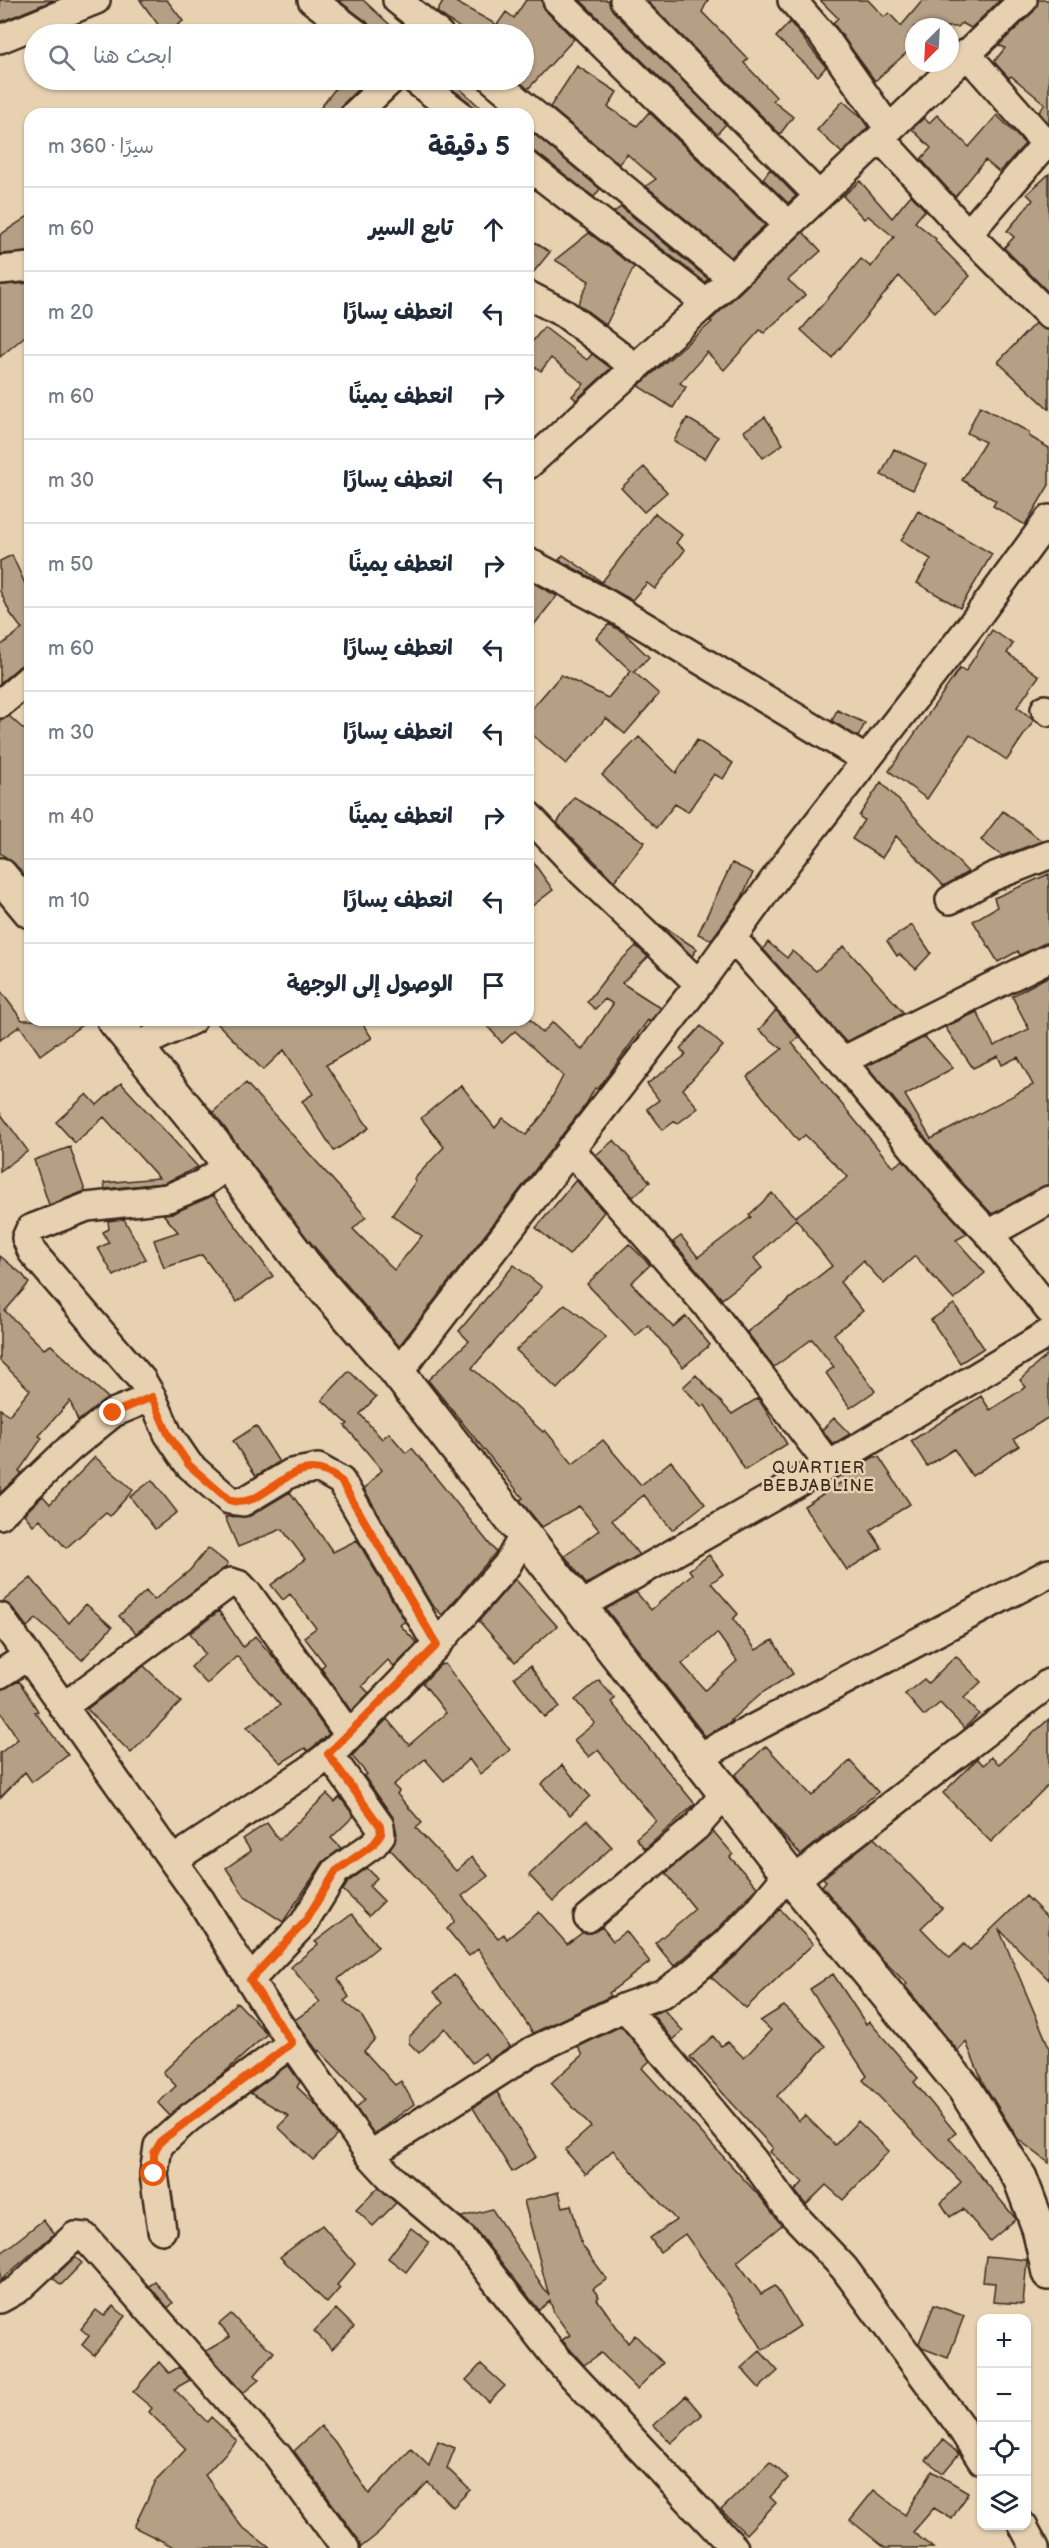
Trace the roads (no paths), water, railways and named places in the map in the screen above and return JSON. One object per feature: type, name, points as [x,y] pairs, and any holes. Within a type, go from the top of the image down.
[{"type":"main road","points":[[0,875],[24,904]]},
{"type":"main road","points":[[119,1026],[229,1164],[305,1266],[398,1373],[578,1607],[699,1757],[791,1877],[964,2088],[1020,2178],[1039,2228],[1049,2273]]},
{"type":"street","points":[[37,24],[96,0]]},
{"type":"street","points":[[312,0],[344,24]]},
{"type":"street","points":[[397,0],[427,24]]},
{"type":"street","points":[[557,0],[787,224]]},
{"type":"street","points":[[624,0],[818,195]]},
{"type":"street","points":[[792,0],[825,38],[884,134],[968,234],[1049,315]]},
{"type":"street","points":[[534,459],[706,303],[1023,0]]},
{"type":"street","points":[[0,39],[24,29]]},
{"type":"street","points":[[966,53],[1047,142],[968,234]]},
{"type":"street","points":[[361,108],[380,90]]},
{"type":"street","points":[[428,90],[451,108]]},
{"type":"street","points":[[505,90],[527,108]]},
{"type":"street","points":[[534,114],[732,278]]},
{"type":"street","points":[[534,171],[706,303]]},
{"type":"street","points":[[0,270],[24,268]]},
{"type":"street","points":[[534,298],[565,314],[636,368]]},
{"type":"street","points":[[398,1373],[699,984],[865,759],[972,624],[1049,519]]},
{"type":"street","points":[[534,565],[609,605],[865,759]]},
{"type":"street","points":[[0,704],[24,683]]},
{"type":"street","points":[[534,820],[582,872],[699,984]]},
{"type":"street","points":[[950,900],[992,877],[1049,855]]},
{"type":"street","points":[[733,939],[842,1061],[947,1189],[989,1233],[1049,1310]]},
{"type":"street","points":[[842,1061],[1049,958]]},
{"type":"street","points":[[135,1047],[179,1026]]},
{"type":"street","points":[[570,1149],[704,1302],[829,1466]]},
{"type":"street","points":[[229,1164],[202,1184],[187,1191],[168,1198],[87,1207],[30,1228],[26,1239],[32,1252],[142,1380],[168,1434],[189,1465],[229,1500],[243,1502],[291,1473],[318,1468],[341,1481],[437,1645]]},
{"type":"street","points":[[989,1233],[1049,1200]]},
{"type":"street","points":[[578,1607],[829,1466],[1049,1334]]},
{"type":"street","points":[[0,1515],[70,1448],[113,1413],[152,1397]]},
{"type":"street","points":[[172,1860],[328,1754],[349,1735],[437,1645],[507,1565],[523,1536]]},
{"type":"street","points":[[699,1757],[1049,1573]]},
{"type":"street","points":[[63,1707],[231,1582],[240,1585],[250,1596],[349,1735]]},
{"type":"street","points":[[0,1617],[172,1860],[292,2043],[370,2155],[394,2181],[463,2239],[557,2359],[734,2548]]},
{"type":"street","points":[[0,1674],[28,1656]]},
{"type":"street","points":[[370,2155],[524,2056],[625,2007],[664,1993],[688,1976],[791,1877],[1049,1683]]},
{"type":"street","points":[[250,1980],[304,1923],[336,1871],[374,1844],[381,1834],[380,1826],[328,1754]]},
{"type":"street","points":[[588,1918],[696,1827],[726,1793]]},
{"type":"street","points":[[625,2007],[753,2160],[790,2211],[844,2268],[958,2423],[977,2454]]},
{"type":"street","points":[[162,2230],[154,2174],[158,2146],[189,2118],[292,2043]]},
{"type":"street","points":[[0,2300],[18,2289],[75,2236],[85,2237],[277,2455],[345,2548]]},
{"type":"street","points":[[1025,2530],[1035,2548]]},
{"type":"district","name":"QUARTIER BEBJABLINE","points":[[819,1476]]}]
